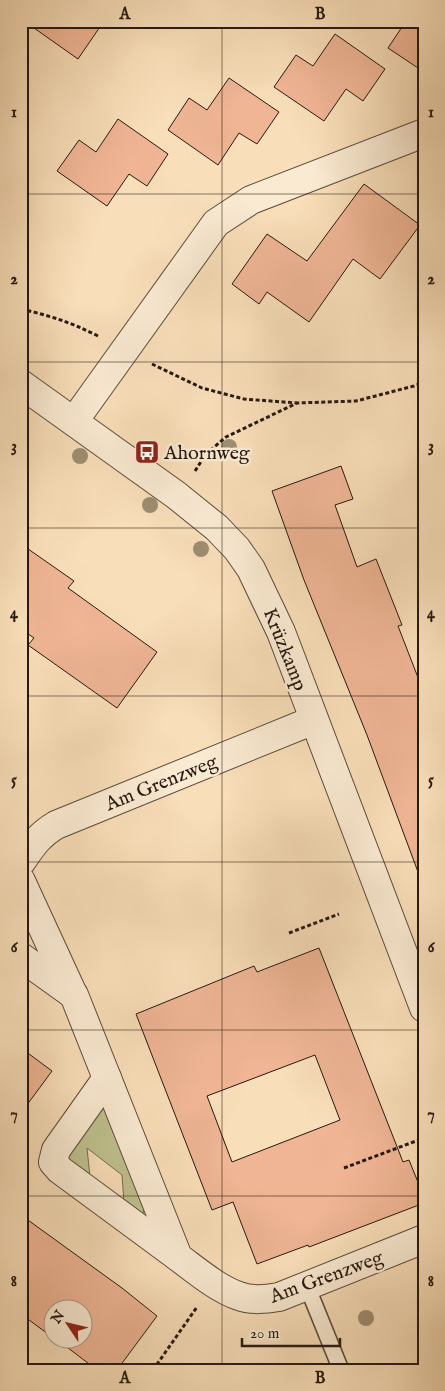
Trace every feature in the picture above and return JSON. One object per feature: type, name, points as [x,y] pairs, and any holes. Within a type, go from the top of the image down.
[{"type":"street","points":[[74,421],[216,223],[251,200],[424,133]]},
{"type":"street","name":"Krüzkamp","points":[[21,384],[176,495],[217,528],[237,549],[251,569],[281,632],[424,1008]]},
{"type":"street","name":"Am Grenzweg","points":[[21,862],[36,840],[56,825],[314,720]]},
{"type":"street","points":[[21,881],[74,995],[178,1258]]},
{"type":"street","points":[[21,957],[74,995]]},
{"type":"street","name":"Am Grenzweg","points":[[107,1078],[56,1150],[53,1162],[60,1170],[214,1283],[240,1296],[260,1300],[279,1297],[424,1239]]},
{"type":"lane","points":[[308,1286],[341,1370]]},
{"type":"path","points":[[21,310],[76,324],[100,337]]},
{"type":"path","points":[[147,362],[202,388],[244,399],[297,403],[356,401],[424,382]]},
{"type":"path","points":[[176,495],[206,454],[226,437],[297,403]]},
{"type":"path","points":[[288,933],[339,914]]},
{"type":"path","points":[[344,1168],[424,1138]]},
{"type":"path","points":[[153,1370],[214,1283]]},
{"type":"green space","points":[[104,1108],[144,1210],[143,1213],[140,1213],[124,1202],[122,1175],[87,1148],[90,1177],[68,1161],[67,1156],[100,1109]]},
{"type":"building","points":[[24,21],[104,21],[78,59]]},
{"type":"building","points":[[406,21],[424,21],[424,72],[388,48]]},
{"type":"building","points":[[335,34],[385,69],[363,101],[346,89],[324,121],[274,87],[296,55],[313,66]]},
{"type":"building","points":[[229,78],[279,112],[257,144],[239,133],[218,165],[168,130],[189,98],[207,110]]},
{"type":"building","points":[[118,119],[168,154],[147,186],[129,174],[107,206],[57,171],[79,140],[96,152]]},
{"type":"building","points":[[364,184],[420,225],[380,279],[353,259],[309,322],[267,292],[259,304],[232,284],[267,234],[307,261]]},
{"type":"building","points":[[341,466],[353,499],[335,505],[357,567],[376,559],[402,625],[398,626],[424,693],[424,880],[421,880],[367,735],[304,580],[272,491]]},
{"type":"building","points":[[21,544],[74,581],[68,588],[157,652],[117,708],[28,645],[34,638],[21,629]]},
{"type":"building","points":[[319,948],[403,1162],[409,1160],[424,1197],[424,1203],[309,1247],[308,1245],[257,1264],[233,1202],[212,1210],[136,1014],[254,966],[257,972]],"holes":[[[315,1055],[340,1120],[232,1162],[207,1096]]]},
{"type":"building","points":[[21,1048],[52,1071],[21,1113]]},
{"type":"building","points":[[21,1215],[122,1288],[157,1316],[117,1370],[97,1370],[68,1348],[92,1348],[92,1298],[42,1298],[42,1330],[21,1314]]},
{"type":"place","name":"Ahornweg","points":[[147,452]]}]
